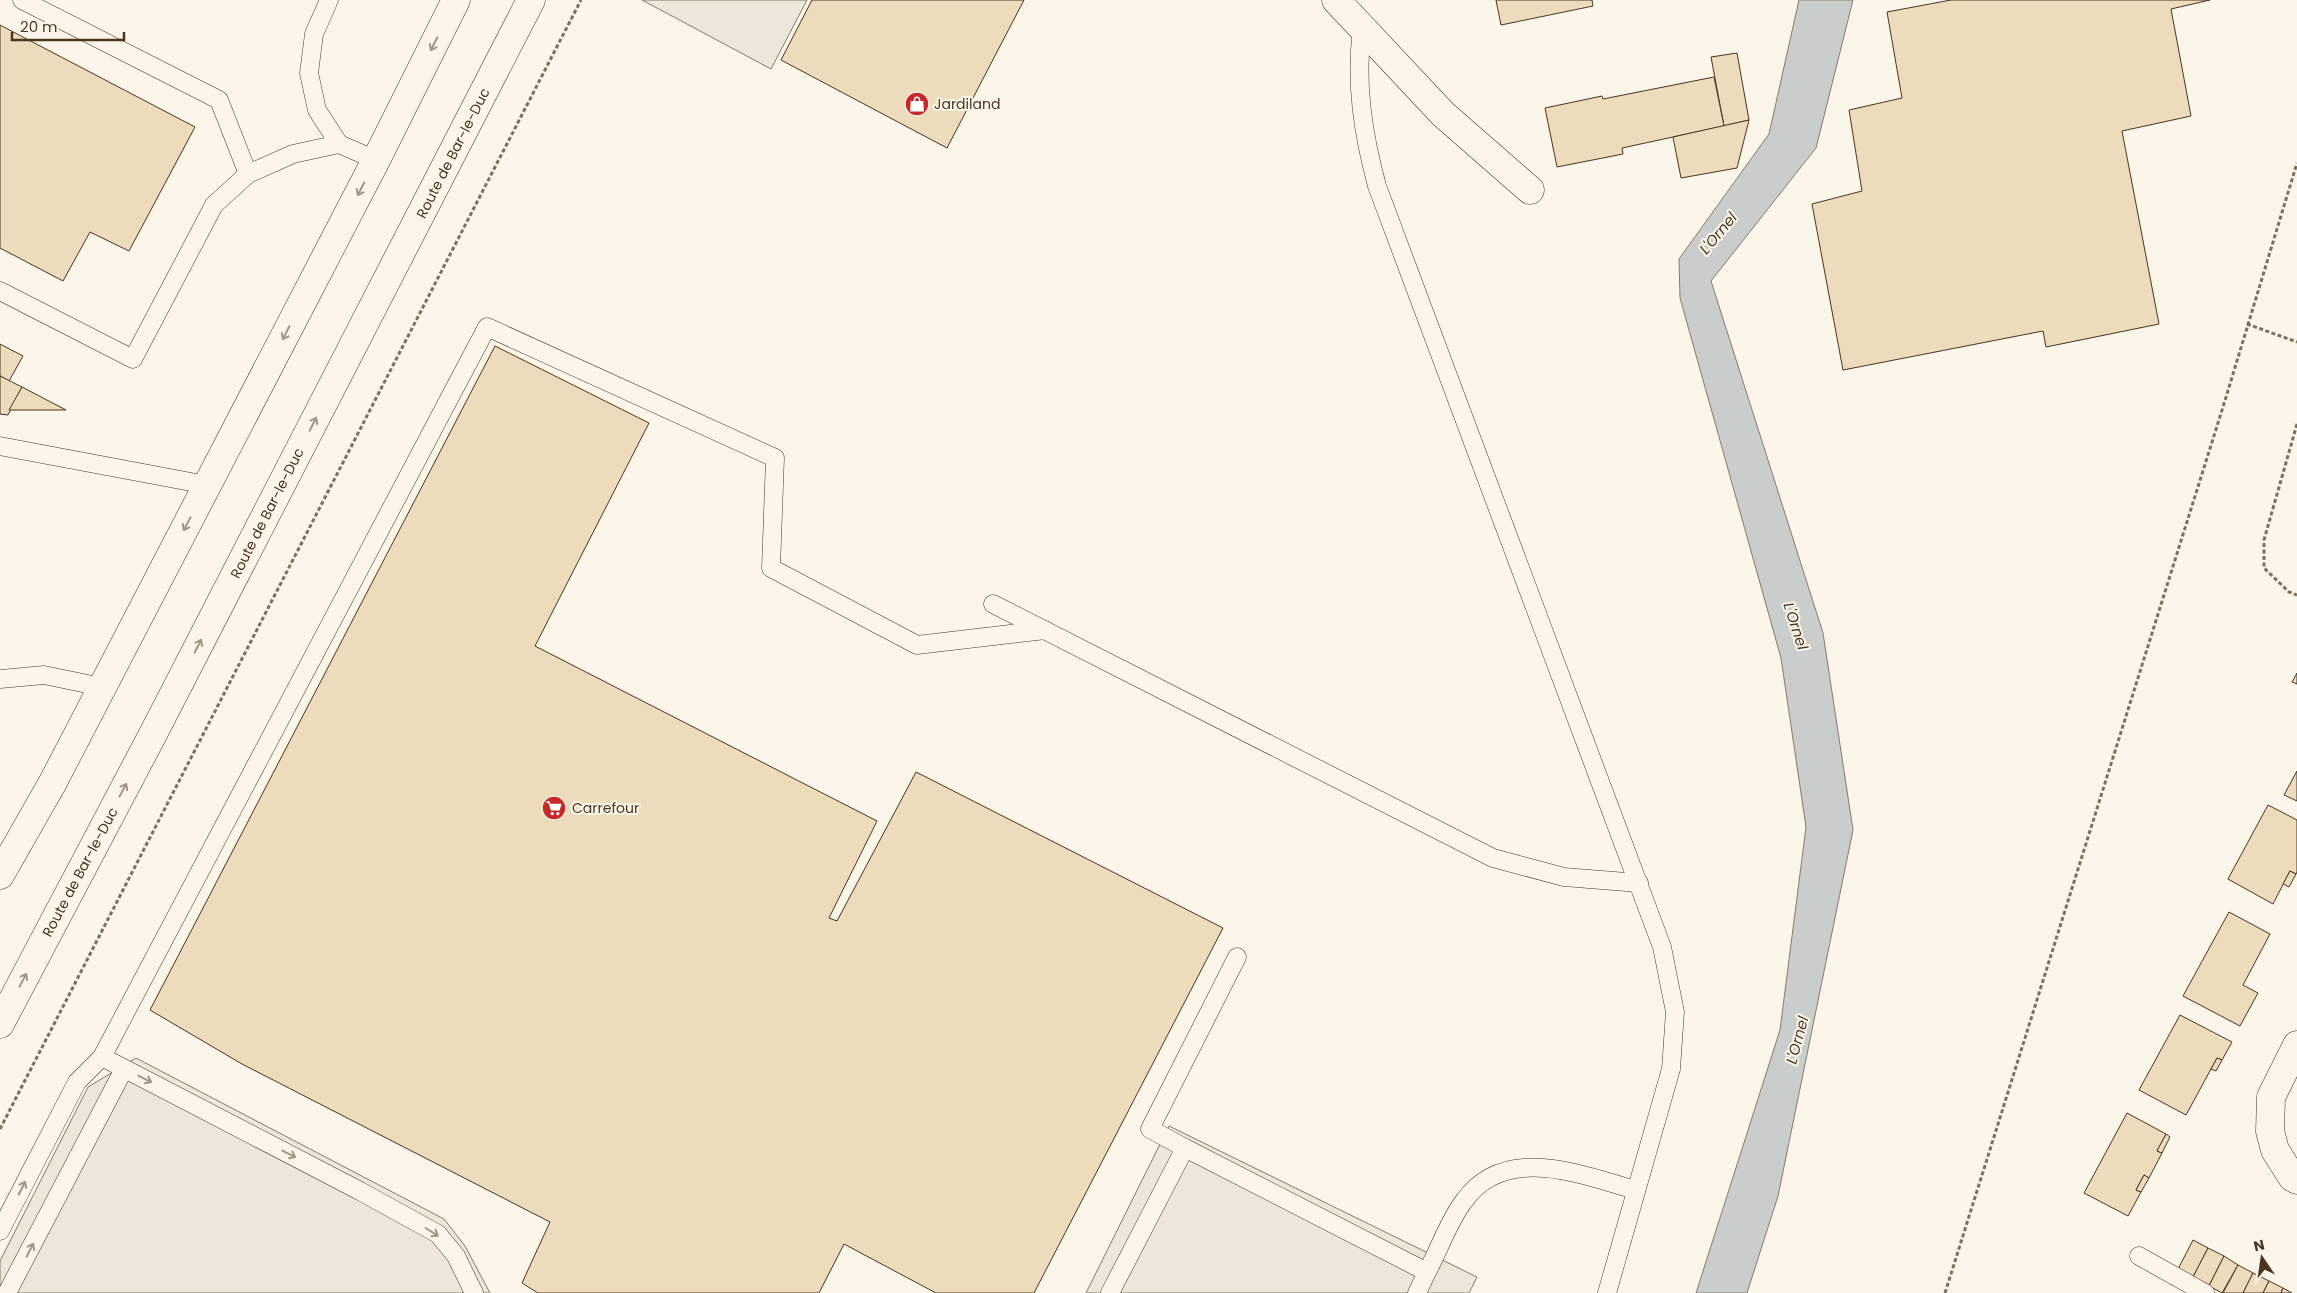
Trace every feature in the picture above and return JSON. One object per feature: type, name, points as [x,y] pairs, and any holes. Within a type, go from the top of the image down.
[{"type":"main road","points":[[0,876],[53,782],[376,160],[456,0]]},
{"type":"main road","name":"Route de Bar-le-Duc","points":[[0,1024],[531,0]]},
{"type":"main road","points":[[1336,0],[1443,114],[1530,190]]},
{"type":"main road","points":[[2297,1044],[2271,1097],[2270,1131],[2275,1150],[2292,1178],[2297,1180]]},
{"type":"lane","points":[[22,0],[219,100],[248,174]]},
{"type":"lane","points":[[329,0],[314,34],[309,73],[317,110],[339,144],[376,160]]},
{"type":"lane","points":[[1362,29],[1359,52],[1360,99],[1366,142],[1377,186],[1662,947],[1675,1012],[1671,1069],[1607,1293]]},
{"type":"lane","points":[[0,291],[133,359],[214,205],[248,174],[293,154],[339,144]]},
{"type":"lane","points":[[0,1231],[78,1082],[102,1057],[487,327],[775,458],[772,568],[917,645],[1045,630]]},
{"type":"lane","points":[[0,446],[207,485]]},
{"type":"lane","points":[[993,604],[1493,858],[1564,877],[1638,883]]},
{"type":"lane","points":[[0,679],[44,675],[102,687]]},
{"type":"lane","points":[[1237,957],[1150,1129],[1427,1272]]},
{"type":"lane","points":[[102,1057],[360,1191],[438,1234],[456,1256],[474,1293]]},
{"type":"lane","points":[[7,1293],[124,1069]]},
{"type":"lane","points":[[1110,1293],[1185,1148]]},
{"type":"lane","points":[[1417,1293],[1464,1200],[1489,1176],[1522,1166],[1564,1170],[1636,1190]]},
{"type":"lane","points":[[2139,1256],[2204,1293]]},
{"type":"path","points":[[0,1129],[581,0]]},
{"type":"path","points":[[1945,1293],[2297,164]]},
{"type":"path","points":[[2247,324],[2297,342]]},
{"type":"path","points":[[2297,424],[2264,540],[2264,568],[2289,592],[2297,596]]},
{"type":"shaded area","points":[[642,0],[807,0],[771,69]]},
{"type":"shaded area","points":[[136,1058],[444,1219],[465,1246],[490,1293],[0,1293],[0,1261],[88,1087]]},
{"type":"shaded area","points":[[1169,1126],[1477,1277],[1469,1293],[1086,1293]]},
{"type":"water","name":"L'Ornel","points":[[1799,0],[1853,0],[1816,148],[1711,281],[1823,633],[1853,830],[1778,1196],[1747,1293],[1696,1293],[1780,1030],[1806,827],[1781,658],[1680,298],[1679,259],[1769,134]]},
{"type":"building","name":"Jardiland","points":[[812,0],[1024,0],[947,148],[781,60]]},
{"type":"building","points":[[1496,0],[1592,0],[1593,6],[1501,25]]},
{"type":"building","points":[[1951,0],[2210,0],[2171,9],[2191,116],[2122,131],[2159,324],[2046,347],[2043,331],[1843,370],[1812,204],[1862,191],[1849,110],[1902,98],[1887,12]]},
{"type":"building","points":[[0,25],[195,127],[129,251],[90,232],[63,281],[0,248]]},
{"type":"building","points":[[1737,53],[1749,120],[1724,126],[1711,57]]},
{"type":"building","points":[[1714,77],[1724,126],[1622,148],[1623,154],[1557,167],[1545,108],[1602,96],[1603,99]]},
{"type":"building","points":[[1749,120],[1737,168],[1681,178],[1673,137]]},
{"type":"building","points":[[0,344],[23,356],[9,381],[0,376]]},
{"type":"building","name":"Carrefour","points":[[495,346],[649,423],[535,646],[877,821],[829,918],[837,921],[916,772],[1223,928],[1034,1293],[936,1293],[844,1244],[819,1293],[538,1293],[522,1283],[550,1222],[242,1064],[150,1010]]},
{"type":"building","points":[[0,376],[22,387],[8,415],[0,414]]},
{"type":"building","points":[[22,387],[66,410],[9,410]]},
{"type":"building","points":[[2297,673],[2297,684],[2292,682]]},
{"type":"building","points":[[2297,771],[2297,801],[2284,795]]},
{"type":"building","points":[[2268,805],[2297,820],[2297,872],[2296,874],[2290,871],[2273,904],[2228,879]]},
{"type":"building","points":[[2290,871],[2296,874],[2289,887],[2283,884]]},
{"type":"building","points":[[2229,912],[2270,934],[2243,985],[2258,993],[2240,1026],[2183,996]]},
{"type":"building","points":[[2180,1015],[2232,1042],[2222,1060],[2217,1058],[2186,1115],[2139,1090]]},
{"type":"building","points":[[2217,1058],[2222,1060],[2216,1071],[2211,1069]]},
{"type":"building","points":[[2127,1113],[2166,1134],[2157,1151],[2162,1153],[2149,1178],[2144,1175],[2136,1190],[2141,1192],[2128,1216],[2084,1193]]},
{"type":"building","points":[[2166,1134],[2170,1137],[2162,1153],[2157,1151]]},
{"type":"building","points":[[2144,1175],[2149,1178],[2141,1192],[2136,1190]]},
{"type":"building","points":[[2193,1240],[2208,1248],[2193,1277],[2178,1269]]},
{"type":"building","points":[[2208,1248],[2224,1256],[2209,1286],[2193,1277]]},
{"type":"building","points":[[2224,1256],[2238,1265],[2222,1293],[2209,1286]]},
{"type":"building","points":[[2238,1265],[2253,1273],[2243,1293],[2223,1293]]},
{"type":"building","points":[[2253,1273],[2269,1281],[2263,1293],[2243,1293]]},
{"type":"building","points":[[2269,1281],[2283,1288],[2281,1293],[2263,1293]]},
{"type":"building","points":[[2283,1288],[2292,1293],[2281,1293]]},
{"type":"place","name":"Jardiland","points":[[917,104]]},
{"type":"place","name":"Carrefour","points":[[554,808]]}]
